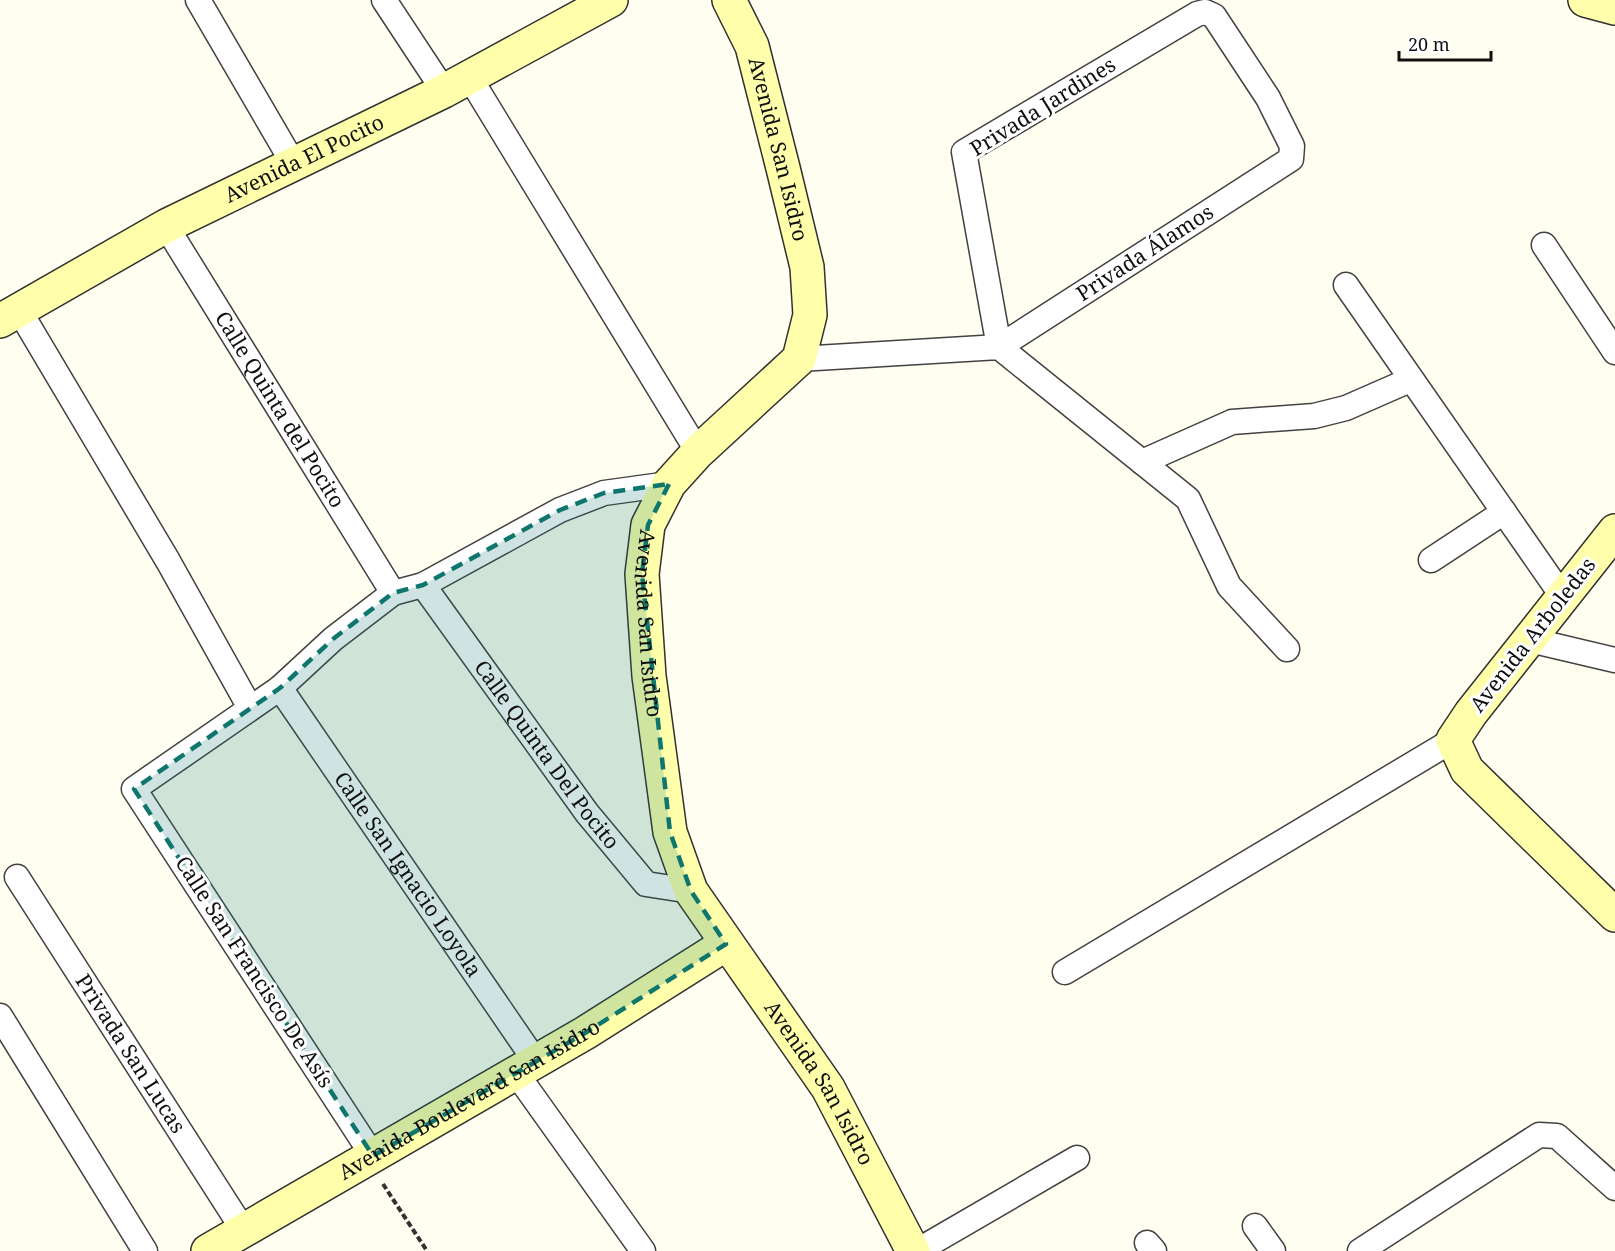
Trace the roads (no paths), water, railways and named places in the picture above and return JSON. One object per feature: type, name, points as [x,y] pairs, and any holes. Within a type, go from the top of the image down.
[{"type":"main road","name":"Avenida El Pocito","points":[[10,315],[166,226],[457,85],[611,0]]},
{"type":"main road","name":"Avenida San Isidro","points":[[729,0],[752,46],[807,267],[810,315],[799,358],[698,452],[669,484],[648,525],[642,574],[649,676],[670,832],[691,891],[828,1088],[915,1251]]},
{"type":"main road","points":[[1585,0],[1615,8]]},
{"type":"main road","name":"Avenida Arboledas","points":[[1453,740],[1471,712],[1615,531]]},
{"type":"main road","points":[[1453,740],[1467,770],[1613,909]]},
{"type":"main road","name":"Avenida Boulevard San Isidro","points":[[208,1251],[526,1067],[726,944]]},
{"type":"street","points":[[198,0],[293,163]]},
{"type":"street","points":[[384,0],[457,85],[698,452]]},
{"type":"street","name":"Privada Álamos","points":[[999,347],[1291,159],[1292,146],[1268,98],[1214,16],[1205,12],[1197,14]]},
{"type":"street","name":"Privada Jardines","points":[[999,347],[963,152],[1197,14]]},
{"type":"street","name":"Calle Quinta del Pocito","points":[[166,226],[393,593]]},
{"type":"street","points":[[1544,245],[1615,352]]},
{"type":"street","points":[[1346,285],[1563,597]]},
{"type":"street","points":[[10,315],[168,561],[250,708],[280,688],[333,639],[393,593],[423,585],[560,510],[604,493],[669,484]]},
{"type":"street","points":[[799,358],[999,347],[1188,499],[1229,586],[1287,649]]},
{"type":"street","points":[[1142,462],[1232,422],[1314,416],[1346,408],[1410,380]]},
{"type":"street","points":[[1431,560],[1504,512]]},
{"type":"street","name":"Calle Quinta Del Pocito","points":[[423,585],[587,813],[646,884],[691,891]]},
{"type":"street","points":[[1530,640],[1615,660]]},
{"type":"street","name":"Calle San Ignacio Loyola","points":[[280,688],[643,1251]]},
{"type":"street","name":"Calle San Francisco De Asís","points":[[250,708],[134,789],[370,1158]]},
{"type":"street","points":[[1065,972],[1453,740]]},
{"type":"street","name":"Privada San Lucas","points":[[17,877],[244,1230]]},
{"type":"street","points":[[0,1016],[145,1251]]},
{"type":"street","points":[[1360,1251],[1539,1135],[1557,1136],[1615,1188]]},
{"type":"street","points":[[915,1251],[1077,1158]]},
{"type":"street","points":[[1255,1226],[1273,1251]]}]
